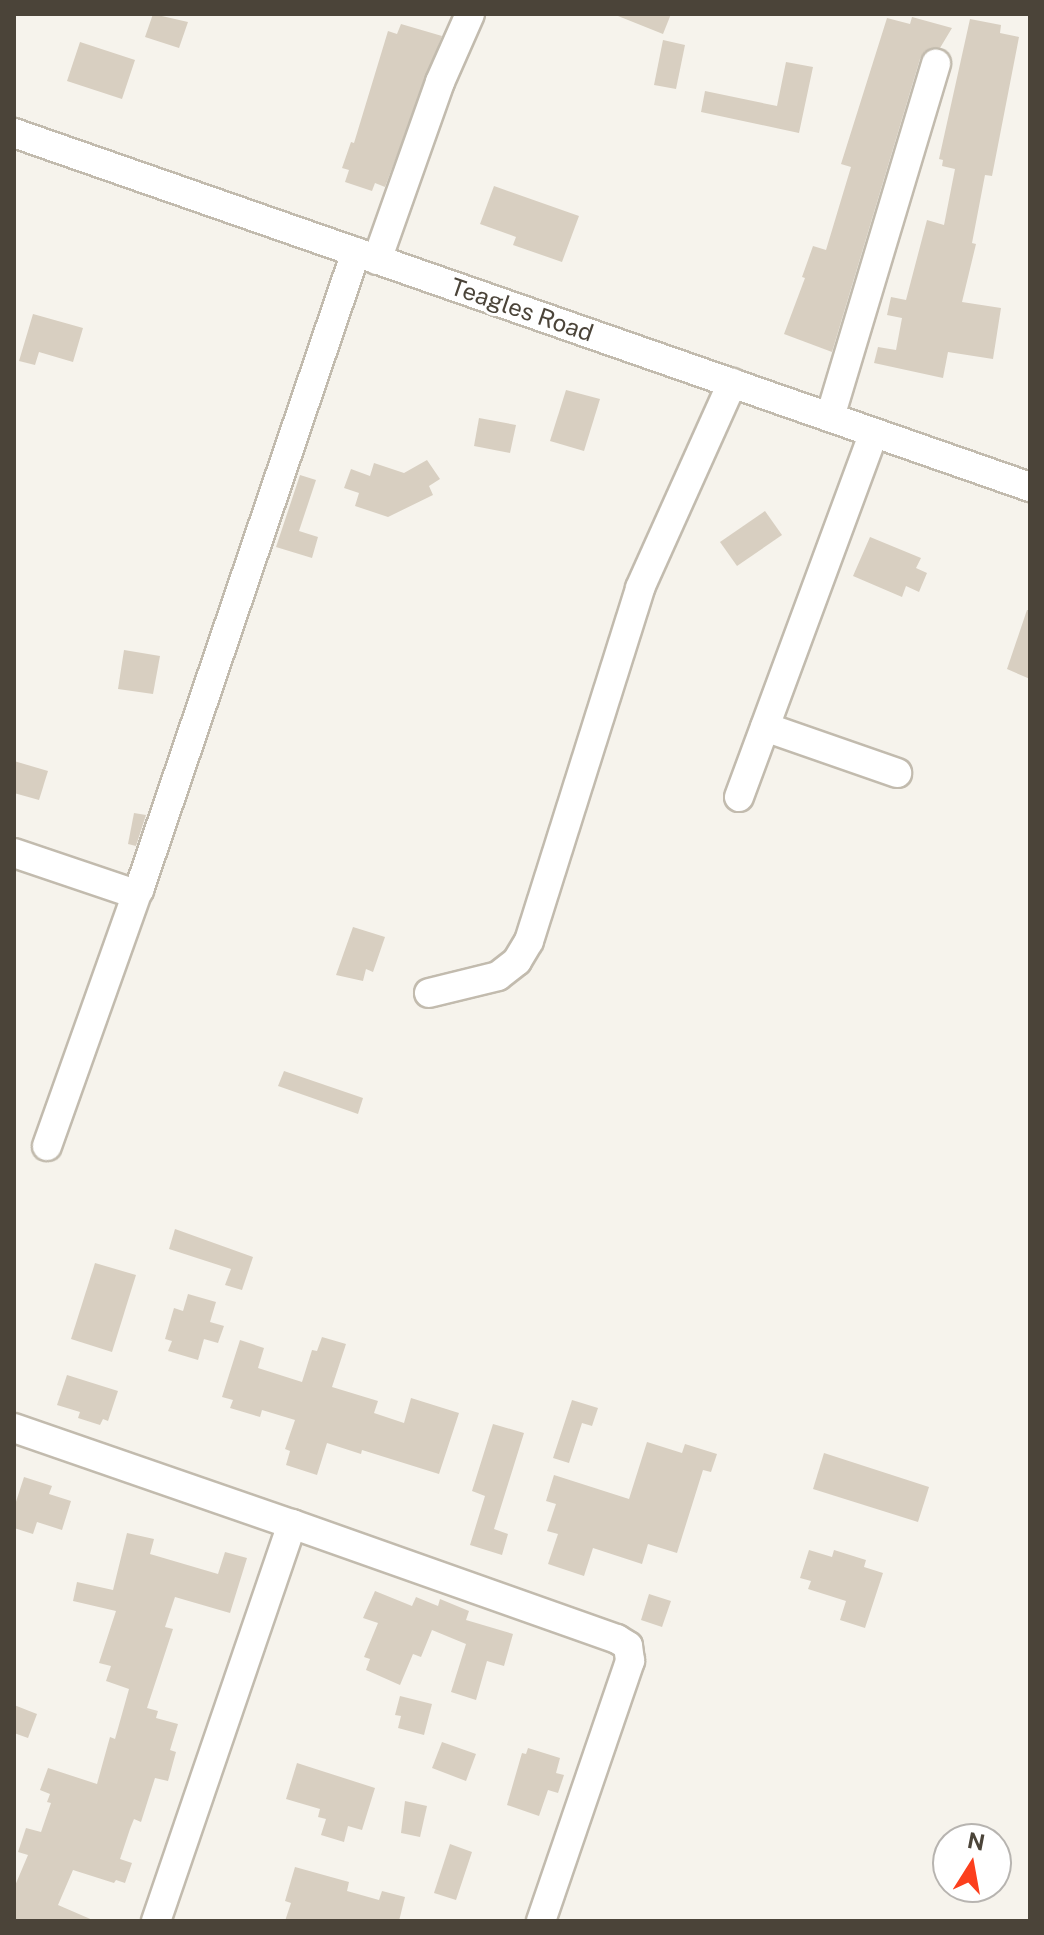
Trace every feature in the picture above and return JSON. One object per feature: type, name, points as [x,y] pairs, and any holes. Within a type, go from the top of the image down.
[{"type":"street","points":[[47,1146],[367,256],[470,14]]},
{"type":"street","points":[[830,417],[936,64]]},
{"type":"street","name":"Teagles Road","points":[[14,133],[1030,487]]},
{"type":"street","points":[[429,993],[498,976],[517,961],[529,941],[640,588],[732,383]]},
{"type":"street","points":[[739,797],[874,433]]},
{"type":"street","points":[[765,727],[897,773]]},
{"type":"street","points":[[14,853],[137,893]]},
{"type":"street","points":[[14,1428],[617,1639],[628,1646],[630,1661],[541,1921]]},
{"type":"street","points":[[156,1921],[292,1524]]},
{"type":"building","points":[[153,14],[188,22],[179,48],[145,37]]},
{"type":"building","points":[[613,14],[671,14],[663,34]]},
{"type":"building","points":[[912,17],[952,28],[940,48],[925,51],[920,59],[832,352],[784,334],[805,278],[802,277],[813,246],[826,250],[851,167],[841,164],[887,18],[910,24]]},
{"type":"building","points":[[970,19],[1001,25],[1000,33],[1019,37],[992,176],[985,175],[972,243],[976,244],[962,302],[1001,308],[993,359],[948,352],[943,378],[874,363],[878,347],[896,350],[902,318],[887,315],[891,297],[906,300],[927,220],[944,225],[955,169],[942,166],[943,160],[939,159]]},
{"type":"building","points":[[401,24],[442,36],[385,187],[375,183],[372,191],[345,182],[349,170],[342,168],[351,142],[354,143],[388,31],[397,34]]},
{"type":"building","points":[[663,40],[685,45],[676,89],[654,85]]},
{"type":"building","points":[[80,42],[135,60],[122,99],[67,81]]},
{"type":"building","points":[[786,62],[813,67],[799,133],[701,112],[705,91],[777,106]]},
{"type":"building","points":[[494,186],[579,216],[562,262],[513,245],[516,237],[480,224]]},
{"type":"building","points":[[33,314],[83,328],[73,362],[39,352],[35,365],[19,361]]},
{"type":"building","points":[[566,390],[600,399],[584,451],[550,441]]},
{"type":"building","points":[[479,418],[516,425],[510,453],[474,446]]},
{"type":"building","points":[[427,460],[440,479],[429,486],[433,495],[388,517],[355,506],[359,493],[344,488],[351,469],[370,476],[374,463],[404,473]]},
{"type":"building","points":[[300,475],[316,480],[299,531],[318,537],[312,558],[276,547]]},
{"type":"building","points":[[765,511],[782,535],[737,566],[720,542]]},
{"type":"building","points":[[870,537],[921,558],[916,568],[927,573],[919,592],[906,586],[902,597],[853,576]]},
{"type":"building","points":[[1027,610],[1030,610],[1030,679],[1007,669]]},
{"type":"building","points":[[124,650],[160,656],[153,694],[118,689]]},
{"type":"building","points":[[14,761],[48,771],[39,800],[14,793]]},
{"type":"building","points":[[134,813],[146,815],[136,846],[128,844]]},
{"type":"building","points":[[353,927],[385,937],[373,972],[366,969],[363,981],[336,975]]},
{"type":"building","points":[[284,1071],[363,1098],[358,1114],[278,1086]]},
{"type":"building","points":[[175,1229],[253,1257],[242,1290],[225,1285],[231,1269],[169,1249]]},
{"type":"building","points":[[95,1263],[136,1275],[112,1352],[71,1339]]},
{"type":"building","points":[[188,1294],[216,1302],[210,1322],[224,1326],[218,1343],[204,1339],[198,1360],[168,1351],[172,1341],[165,1339],[174,1308],[183,1311]]},
{"type":"building","points":[[322,1337],[346,1344],[332,1387],[378,1401],[374,1413],[404,1423],[411,1398],[459,1413],[439,1474],[362,1450],[361,1454],[327,1443],[317,1475],[286,1465],[290,1451],[285,1449],[295,1420],[262,1410],[260,1417],[230,1408],[233,1400],[222,1397],[240,1340],[264,1348],[258,1368],[302,1382],[312,1350],[317,1351]]},
{"type":"building","points":[[67,1375],[118,1391],[108,1421],[103,1419],[100,1425],[78,1418],[80,1412],[57,1405]]},
{"type":"building","points":[[572,1400],[598,1408],[592,1426],[582,1423],[569,1463],[553,1458]]},
{"type":"building","points":[[493,1424],[524,1433],[494,1529],[508,1534],[502,1555],[470,1545],[485,1496],[472,1491]]},
{"type":"building","points":[[647,1442],[682,1453],[685,1444],[717,1454],[711,1472],[703,1470],[677,1553],[648,1544],[642,1564],[593,1548],[584,1576],[548,1564],[558,1534],[547,1531],[556,1504],[546,1501],[554,1475],[629,1499]]},
{"type":"building","points":[[824,1453],[929,1487],[918,1522],[813,1489]]},
{"type":"building","points":[[24,1477],[52,1486],[49,1494],[71,1501],[62,1530],[37,1522],[33,1534],[14,1528],[14,1508]]},
{"type":"building","points":[[127,1533],[154,1539],[150,1554],[218,1574],[225,1552],[247,1558],[230,1613],[175,1597],[165,1627],[173,1629],[147,1708],[158,1711],[156,1718],[178,1724],[170,1750],[176,1752],[168,1781],[155,1778],[141,1822],[134,1819],[130,1829],[120,1859],[132,1863],[125,1883],[116,1880],[114,1883],[73,1870],[58,1905],[95,1921],[14,1921],[14,1888],[28,1855],[18,1852],[26,1828],[41,1832],[51,1803],[47,1802],[50,1794],[40,1790],[48,1768],[97,1784],[110,1737],[115,1739],[129,1689],[106,1681],[111,1666],[99,1663],[116,1611],[73,1601],[77,1582],[113,1590]]},
{"type":"building","points":[[809,1550],[832,1557],[834,1550],[866,1560],[864,1567],[883,1573],[865,1628],[840,1620],[846,1601],[808,1589],[811,1581],[800,1578]]},
{"type":"building","points":[[375,1591],[412,1606],[416,1597],[438,1606],[440,1599],[469,1611],[466,1620],[513,1634],[504,1666],[487,1661],[476,1700],[451,1692],[466,1644],[432,1630],[421,1657],[413,1654],[400,1685],[366,1670],[370,1659],[364,1657],[378,1623],[363,1618]]},
{"type":"building","points":[[649,1594],[671,1601],[662,1627],[641,1620]]},
{"type":"building","points":[[400,1696],[432,1704],[424,1735],[398,1728],[401,1716],[395,1715]]},
{"type":"building","points":[[14,1705],[37,1714],[28,1738],[14,1733]]},
{"type":"building","points":[[442,1742],[476,1754],[466,1781],[432,1768]]},
{"type":"building","points":[[528,1748],[560,1758],[556,1773],[564,1775],[558,1793],[548,1790],[539,1816],[507,1805],[522,1753],[526,1754]]},
{"type":"building","points":[[297,1763],[375,1788],[362,1830],[348,1826],[344,1842],[321,1835],[326,1819],[318,1817],[320,1809],[286,1799]]},
{"type":"building","points":[[405,1801],[427,1806],[420,1837],[401,1833]]},
{"type":"building","points":[[450,1844],[472,1852],[456,1900],[434,1893]]},
{"type":"building","points":[[295,1867],[349,1882],[347,1891],[379,1900],[382,1891],[405,1897],[399,1921],[285,1921],[291,1903],[285,1901]]}]
